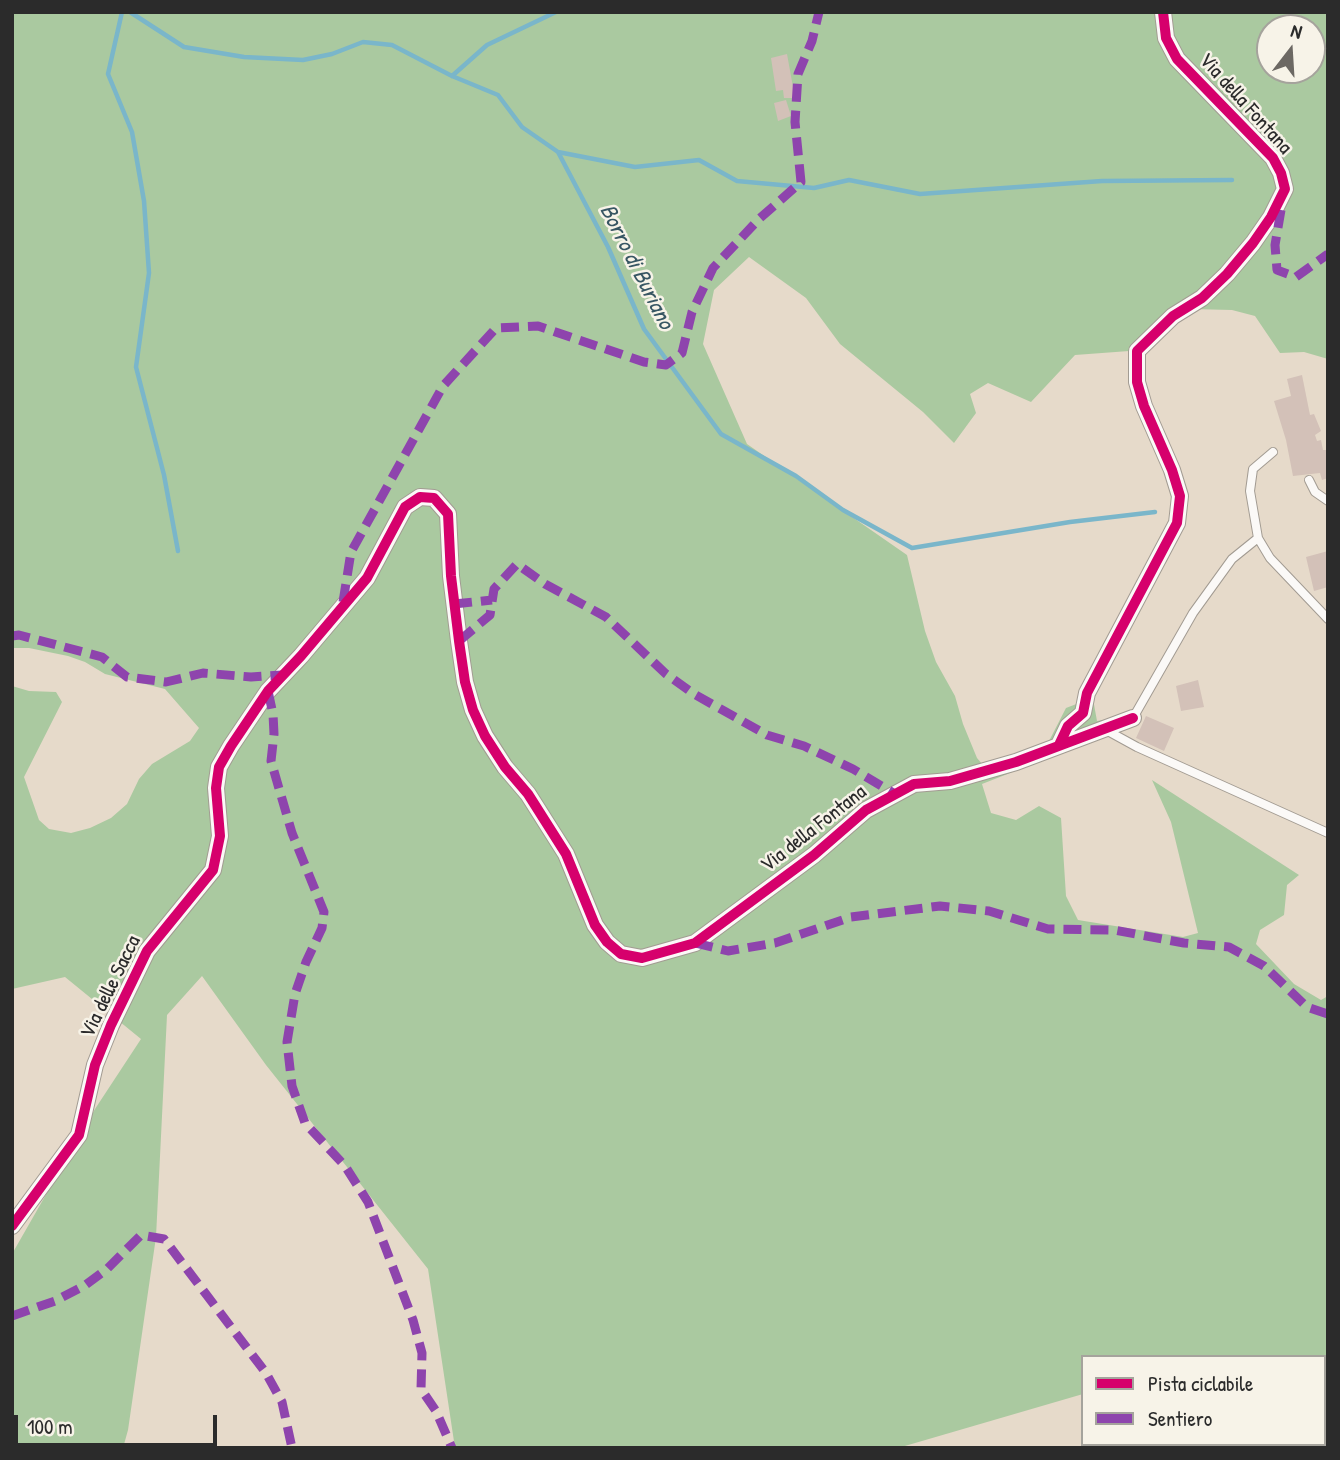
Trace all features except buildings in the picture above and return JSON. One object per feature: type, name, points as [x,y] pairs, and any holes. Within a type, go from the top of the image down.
[{"type":"street","name":"Via della Fontana","points":[[268,691],[367,578],[405,507],[420,497],[433,498],[448,514],[451,576],[459,641],[465,682],[473,710],[498,757],[528,794],[566,854],[595,925],[607,942],[621,954],[642,958],[695,943],[814,855],[880,801],[914,784],[950,781],[1016,762],[1059,745],[1068,726],[1083,713],[1087,693],[1177,523],[1180,496],[1137,383],[1137,351],[1173,316],[1202,298],[1227,274],[1271,217],[1285,190],[1281,173],[1273,158],[1177,59],[1166,37],[1163,12]]},
{"type":"street","name":"Via delle Sacca","points":[[12,1226],[79,1135],[95,1065],[147,951],[213,870],[220,836],[216,788],[219,767],[268,691]]},
{"type":"street","points":[[1083,713],[1097,731]]},
{"type":"street","points":[[1059,745],[1133,718]]},
{"type":"lane","points":[[1273,452],[1253,469],[1250,491],[1258,538],[1278,567],[1328,619]]},
{"type":"lane","points":[[1309,480],[1315,492],[1328,501]]},
{"type":"lane","points":[[1133,718],[1193,613],[1232,559],[1258,538]]},
{"type":"lane","points":[[1097,731],[1328,833]]},
{"type":"green space","points":[[12,12],[1328,12],[1328,359],[1304,352],[1280,353],[1255,316],[1232,310],[1190,309],[1148,344],[1142,359],[1141,379],[1181,518],[1168,559],[1124,634],[1093,699],[1097,721],[1117,718],[1102,737],[982,784],[991,813],[1016,820],[1039,806],[1061,818],[1066,896],[1078,920],[1183,937],[1198,933],[1171,822],[1152,780],[1299,875],[1287,885],[1284,915],[1260,930],[1256,944],[1294,984],[1321,1000],[1328,996],[1328,1448],[1248,1448],[1326,1446],[1326,1355],[1081,1355],[1081,1395],[898,1448],[455,1448],[428,1269],[266,1065],[202,976],[167,1015],[156,1237],[128,1430],[123,1448],[12,1448],[12,1254],[95,1109],[141,1039],[65,977],[12,989],[12,686],[29,691],[56,692],[62,702],[24,777],[39,820],[49,829],[71,833],[111,818],[127,804],[139,779],[152,764],[190,741],[199,728],[165,689],[105,674],[68,656],[29,648],[12,648]],"holes":[[[749,257],[806,298],[840,344],[923,412],[954,443],[976,413],[970,394],[988,383],[1031,402],[1075,355],[1129,351],[1176,509],[1079,703],[1066,708],[1047,745],[983,765],[977,758],[963,724],[955,696],[936,662],[925,631],[907,555],[747,444],[703,344],[714,290]]]},
{"type":"waterway","points":[[122,12],[108,74],[132,132],[144,201],[149,273],[136,367],[164,475],[178,551]]},
{"type":"waterway","name":"Borro di Buriano","points":[[130,12],[184,47],[244,57],[303,60],[332,54],[363,42],[392,45],[452,76],[498,95],[522,127],[558,152],[608,247],[644,329],[721,434],[796,476],[843,510],[912,548],[1070,522],[1155,512]]},
{"type":"waterway","points":[[452,76],[487,45],[556,12]]},
{"type":"waterway","points":[[558,152],[635,167],[699,160],[737,181],[814,188],[849,180],[920,194],[1102,181],[1232,180]]},
{"type":"marked path","points":[[343,602],[351,552],[443,386],[496,328],[538,326],[644,362],[666,365],[682,353],[692,312],[713,268],[759,219],[801,182],[795,122],[798,74],[812,41],[819,12]]},
{"type":"marked path","points":[[1281,210],[1275,245],[1277,270],[1296,277],[1328,254]]},
{"type":"marked path","points":[[459,641],[490,615],[494,589],[517,564],[545,584],[606,617],[666,674],[694,694],[767,735],[804,746],[853,769],[895,794]]},
{"type":"marked path","points":[[454,604],[492,600]]},
{"type":"marked path","points":[[12,636],[19,635],[102,657],[127,677],[166,682],[203,673],[251,677],[282,675]]},
{"type":"marked path","points":[[268,691],[274,734],[271,761],[292,833],[324,912],[322,928],[295,994],[287,1042],[292,1086],[305,1123],[345,1166],[368,1202],[413,1320],[422,1353],[421,1389],[436,1411],[452,1448]]},
{"type":"marked path","points":[[695,943],[728,951],[775,943],[851,917],[940,906],[989,911],[1048,929],[1114,930],[1184,943],[1229,947],[1264,966],[1307,1007],[1328,1014]]},
{"type":"marked path","points":[[12,1316],[55,1301],[84,1286],[107,1269],[141,1235],[164,1239],[266,1373],[282,1402],[292,1448]]},
{"type":"cycle path","points":[[1059,745],[1068,726],[1083,713],[1087,693],[1177,523],[1180,496],[1172,470],[1144,406],[1137,382],[1137,351],[1173,316],[1202,298],[1227,274],[1271,217],[1285,189],[1273,158],[1177,59],[1166,38],[1163,12]]},
{"type":"cycle path","points":[[12,1226],[79,1135],[95,1065],[147,951],[213,870],[220,836],[216,788],[219,767],[268,691],[367,578],[405,507],[420,497],[434,498],[448,514],[451,576],[459,641],[465,682],[473,710],[485,736],[505,767],[528,794],[566,854],[595,925],[607,942],[621,954],[642,958],[695,943],[814,855],[866,810],[914,784],[950,781],[1016,762],[1133,718]]}]
